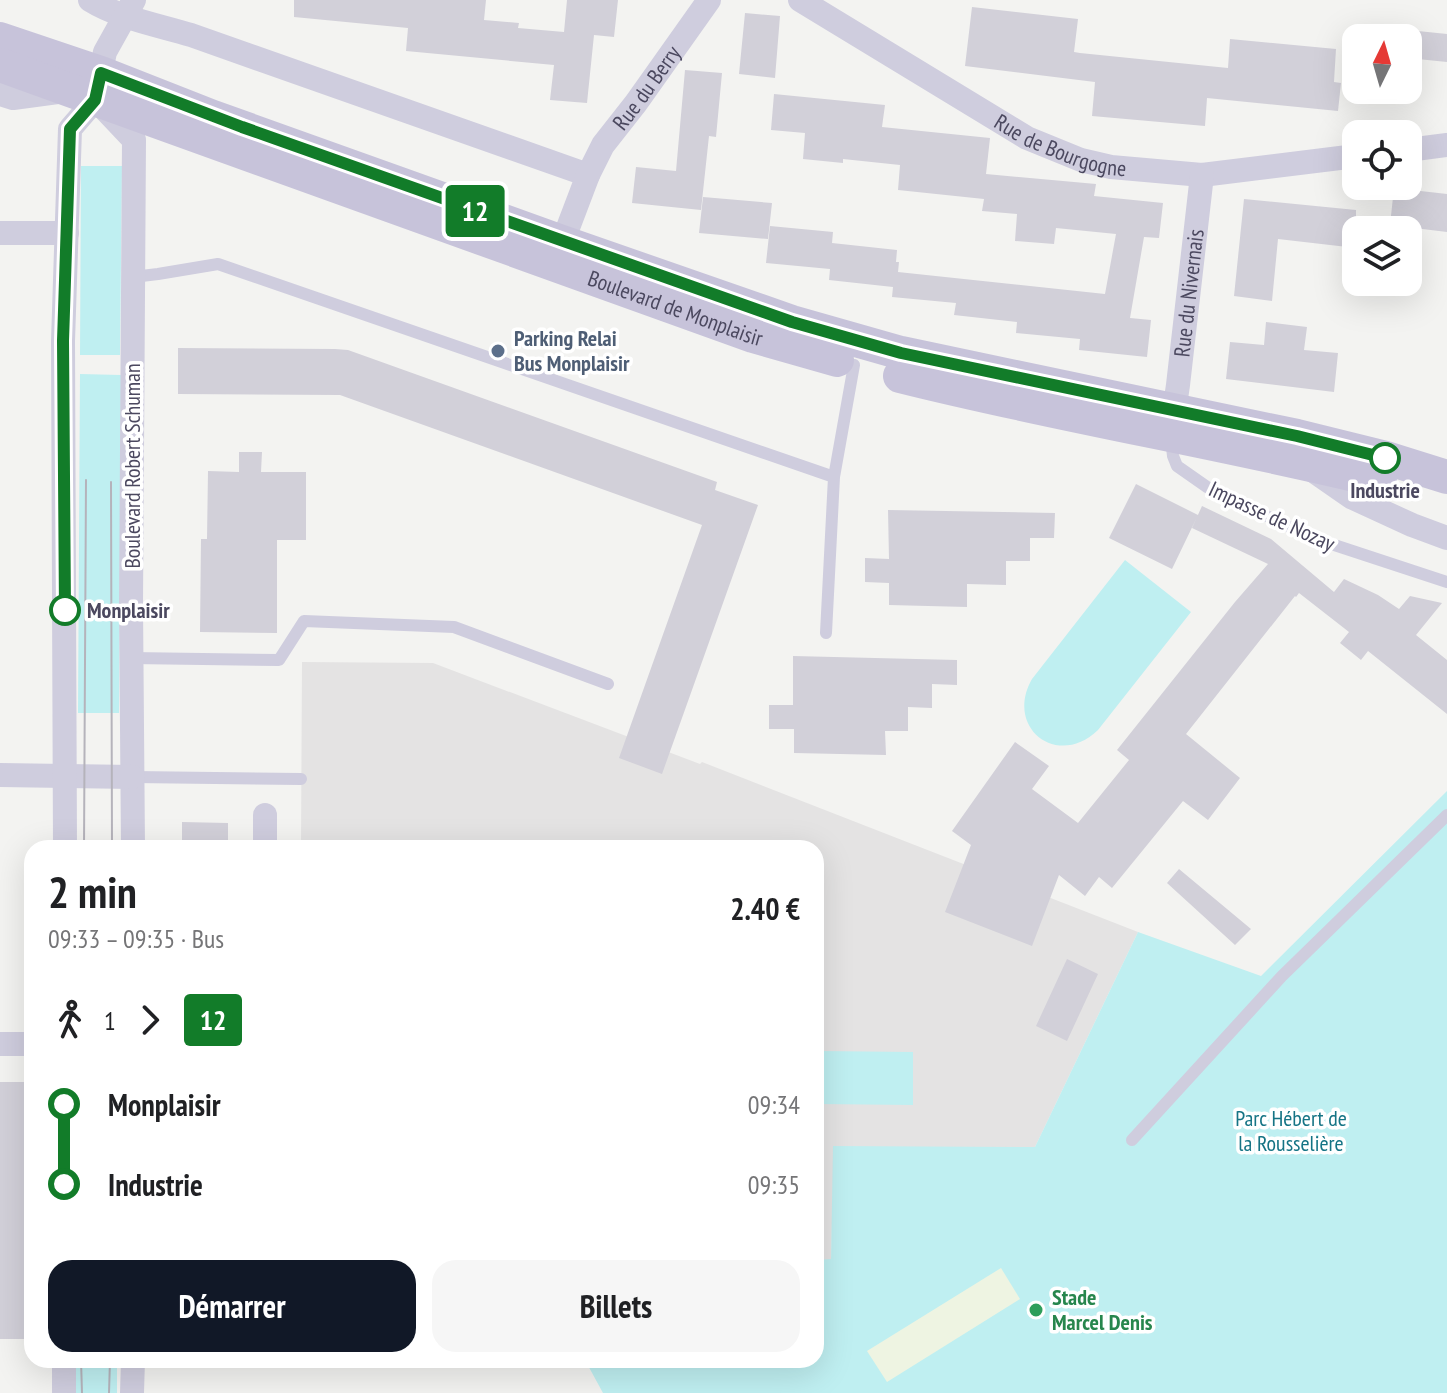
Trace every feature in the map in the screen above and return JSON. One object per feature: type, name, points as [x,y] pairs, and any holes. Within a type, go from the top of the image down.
[{"type":"main road","name":"Boulevard de Monplaisir","points":[[0,39],[89,88]]},
{"type":"main road","name":"Boulevard de Monplaisir","points":[[0,65],[228,122],[753,336],[854,365],[916,380],[1172,423],[1312,439],[1447,477]]},
{"type":"main road","name":"Boulevard de Monplaisir","points":[[558,254],[901,353],[1172,423],[1447,500]]},
{"type":"street","points":[[90,0],[129,7],[191,35],[588,175],[558,254]]},
{"type":"street","name":"Rue du Berry","points":[[588,175],[603,145],[709,0]]},
{"type":"street","name":"Rue de Bourgogne","points":[[800,0],[1027,138],[1081,160],[1111,167],[1202,175],[1342,158]]},
{"type":"street","points":[[65,840],[63,353],[70,129],[129,7]]},
{"type":"street","name":"Boulevard de Monplaisir","points":[[0,94],[13,98],[89,88]]},
{"type":"street","name":"Boulevard Robert Schuman","points":[[89,88],[134,140],[133,840]]},
{"type":"street","points":[[1422,148],[1447,145]]},
{"type":"street","name":"Rue du Nivernais","points":[[1172,423],[1202,175]]},
{"type":"street","points":[[0,233],[67,233]]},
{"type":"street","name":"Boulevard de Monplaisir","points":[[1300,461],[1351,497],[1447,538]]},
{"type":"street","points":[[0,775],[133,777]]},
{"type":"street","points":[[265,815],[265,840]]},
{"type":"street","points":[[0,1044],[24,1044]]},
{"type":"street","points":[[64,1368],[64,1393]]},
{"type":"street","points":[[132,1393],[133,1368]]},
{"type":"lane","points":[[133,277],[218,264],[834,477]]},
{"type":"lane","points":[[826,633],[834,477],[854,365]]},
{"type":"lane","name":"Impasse de Nozay","points":[[1172,423],[1173,456],[1177,466],[1207,487],[1310,537],[1447,582]]},
{"type":"lane","points":[[131,658],[279,660],[304,621],[454,627],[608,684]]},
{"type":"lane","points":[[265,660],[266,674]]},
{"type":"lane","points":[[133,777],[301,779]]},
{"type":"lane","points":[[1132,1140],[1282,976],[1447,815]]},
{"type":"shaded area","points":[[302,662],[433,663],[700,764],[702,762],[1138,932],[1035,1147],[834,1147],[831,1260],[824,1260],[824,840],[301,840]]},
{"type":"green space","points":[[81,166],[122,166],[120,355],[80,355]]},
{"type":"green space","points":[[80,374],[121,375],[119,713],[78,713]]},
{"type":"green space","points":[[1125,560],[1191,612],[1098,730],[1083,741],[1067,745],[1052,744],[1040,738],[1030,727],[1025,713],[1025,697],[1032,679]]},
{"type":"green space","name":"Parc Hébert de la Rousselière","points":[[1447,791],[1447,1393],[603,1393],[589,1368],[824,1368],[824,1259],[831,1259],[833,1146],[1035,1147],[1138,932],[1261,976]]},
{"type":"green space","points":[[824,1051],[913,1052],[913,1105],[824,1104]]},
{"type":"green space","points":[[76,1368],[117,1368],[117,1393],[75,1393]]},
{"type":"sand","points":[[1001,1268],[1020,1299],[887,1382],[867,1351]]},
{"type":"building","points":[[294,0],[486,0],[484,20],[519,23],[518,28],[564,32],[567,0],[618,0],[614,37],[594,35],[587,103],[550,100],[554,65],[406,51],[408,28],[294,17]]},
{"type":"building","points":[[972,7],[1078,19],[1074,52],[1080,53],[1228,68],[1230,39],[1336,49],[1334,82],[1341,83],[1338,111],[1207,98],[1205,126],[1092,116],[1095,82],[965,66]]},
{"type":"building","points":[[745,13],[780,16],[775,78],[739,74]]},
{"type":"building","points":[[1422,31],[1447,34],[1447,62],[1422,59]]},
{"type":"building","points":[[685,70],[722,73],[716,137],[709,136],[701,210],[632,203],[636,167],[676,171]]},
{"type":"building","points":[[774,94],[885,105],[882,127],[990,138],[986,174],[1096,184],[1094,196],[1163,203],[1159,238],[1144,237],[1130,318],[1151,320],[1147,357],[1079,350],[1080,339],[1016,333],[1017,322],[954,315],[956,303],[892,297],[893,287],[829,280],[830,269],[766,263],[770,226],[833,232],[832,243],[897,250],[898,272],[1105,294],[1116,234],[1056,228],[1054,244],[1015,241],[1017,214],[982,211],[984,199],[898,190],[900,165],[843,159],[843,163],[803,159],[805,133],[771,130]]},
{"type":"building","points":[[1422,191],[1447,194],[1447,232],[1422,229],[1422,216],[1391,216],[1393,200],[1422,200]]},
{"type":"building","points":[[703,197],[772,203],[768,239],[699,233]]},
{"type":"building","points":[[1244,199],[1356,210],[1356,216],[1342,216],[1342,246],[1278,239],[1272,301],[1234,296]]},
{"type":"building","points":[[1266,322],[1307,327],[1304,350],[1338,353],[1334,392],[1226,379],[1230,342],[1264,345]]},
{"type":"building","points":[[178,348],[348,350],[717,482],[715,490],[758,505],[662,774],[619,758],[702,525],[340,395],[178,394]]},
{"type":"building","points":[[239,452],[262,452],[261,472],[306,472],[306,540],[277,540],[277,633],[200,632],[201,539],[207,539],[208,471],[239,472]]},
{"type":"building","points":[[1136,484],[1198,515],[1172,569],[1109,538]]},
{"type":"building","points":[[1202,506],[1271,539],[1334,592],[1344,579],[1399,609],[1410,596],[1442,603],[1416,635],[1447,660],[1447,714],[1368,651],[1361,660],[1340,643],[1349,632],[1299,593],[1186,734],[1240,778],[1208,820],[1183,801],[1112,888],[1099,877],[1085,896],[1059,875],[1032,946],[945,912],[971,845],[952,831],[1015,742],[1049,766],[1032,789],[1078,823],[1129,760],[1117,750],[1268,564],[1192,528]]},
{"type":"building","points":[[888,510],[1055,513],[1054,538],[1030,538],[1030,561],[1006,561],[1006,585],[967,584],[967,607],[889,605],[889,583],[865,582],[865,558],[889,559]]},
{"type":"building","points":[[793,656],[957,660],[957,685],[932,684],[932,708],[908,707],[908,731],[885,731],[886,755],[794,753],[794,729],[769,729],[769,705],[793,705]]},
{"type":"building","points":[[182,822],[228,823],[228,840],[182,840]]},
{"type":"building","points":[[1179,869],[1251,929],[1235,945],[1167,883]]},
{"type":"building","points":[[1067,959],[1098,974],[1067,1041],[1036,1026]]},
{"type":"building","points":[[0,1082],[24,1082],[24,1339],[0,1339]]},
{"type":"tram line","points":[[84,840],[86,480]]},
{"type":"tram line","points":[[111,482],[112,840]]},
{"type":"tram line","points":[[81,1368],[82,1393]]},
{"type":"tram line","points":[[109,1393],[110,1368]]},
{"type":"bus line","name":"12","points":[[65,610],[63,341],[70,129],[95,100],[101,73],[242,127],[792,322],[901,353],[1297,436],[1385,458]]},
{"type":"place","name":"Parking Relai Bus Monplaisir","points":[[498,351]]},
{"type":"place","name":"Industrie","points":[[1385,458]]},
{"type":"place","name":"Monplaisir","points":[[65,610]]},
{"type":"place","name":"Stade Marcel Denis","points":[[1036,1310]]}]
